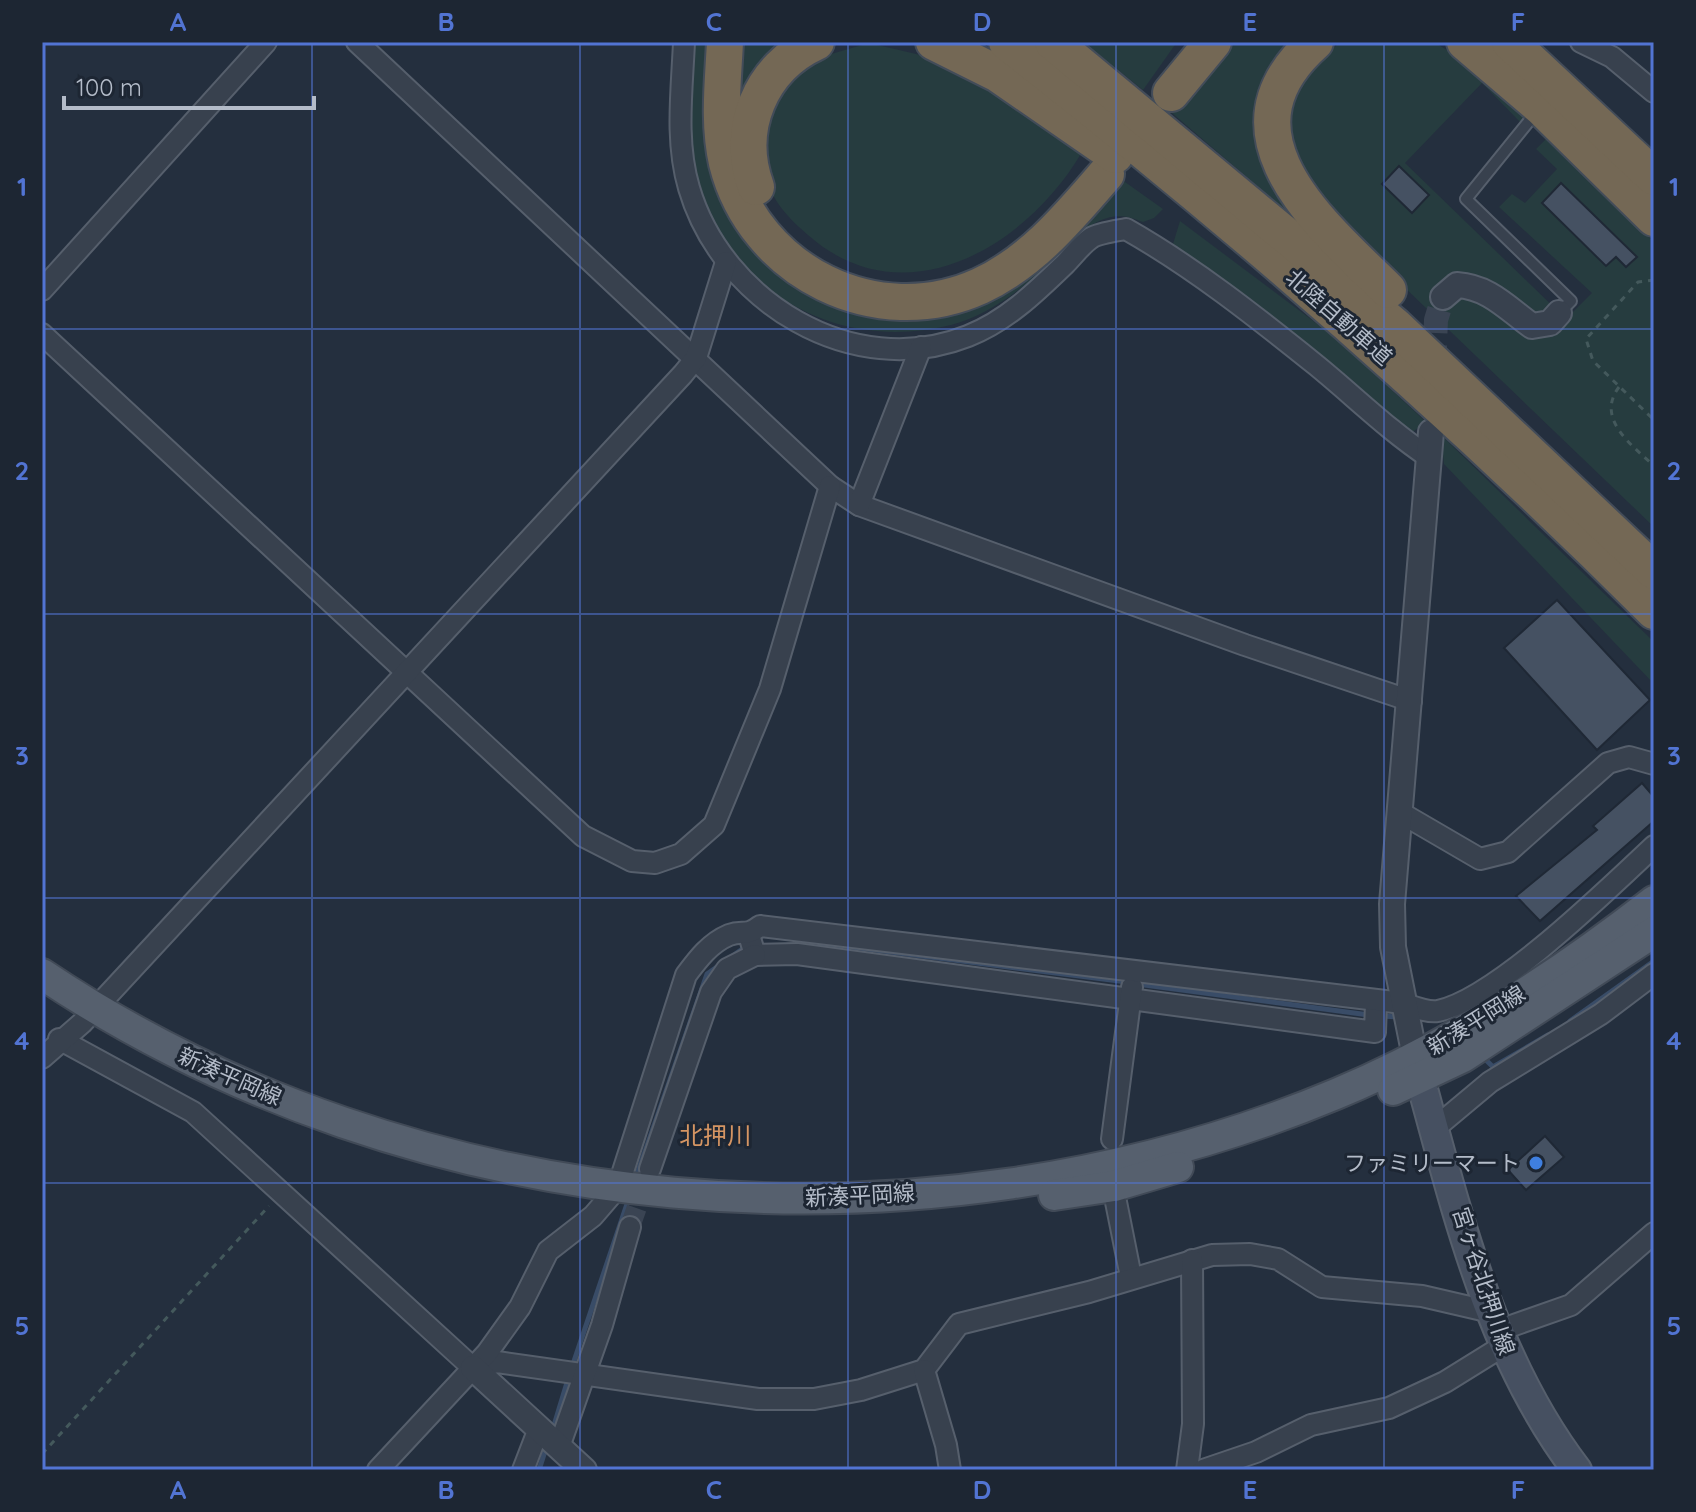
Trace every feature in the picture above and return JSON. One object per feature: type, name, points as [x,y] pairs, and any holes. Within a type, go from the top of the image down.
[{"type":"highway","points":[[725,42],[723,138],[734,185],[752,219],[774,248],[812,278],[833,289],[857,297],[904,303],[931,300],[979,286],[1039,247],[1100,169],[1028,235],[1007,251],[962,275],[915,285],[890,285],[842,273],[802,249],[770,214],[751,174],[748,152],[751,119],[761,92],[789,59],[816,42]]},
{"type":"highway","points":[[934,42],[998,74],[1319,299]]},
{"type":"highway","name":"北陸自動車道","points":[[1007,42],[1196,194],[1319,299],[1477,439],[1654,611]]},
{"type":"highway","name":"北陸自動車道","points":[[1053,42],[1395,326],[1654,571]]},
{"type":"highway","points":[[1193,42],[1165,89],[1213,42]]},
{"type":"highway","points":[[1315,42],[1290,69],[1276,109],[1277,153],[1296,196],[1654,561]]},
{"type":"highway","points":[[1465,42],[1494,50],[1654,177]]},
{"type":"highway","points":[[1550,96],[1654,218]]},
{"type":"main road","name":"新湊平岡線","points":[[42,997],[79,1024],[176,1074],[269,1115],[437,1171],[734,1216],[868,1218],[994,1205],[1114,1186],[1246,1147],[1336,1115],[1417,1068],[1607,938],[1654,901]]},
{"type":"main road","name":"新湊平岡線","points":[[1417,1068],[1489,1042],[1654,932]]},
{"type":"main road","name":"新湊平岡線","points":[[42,974],[79,1024]]},
{"type":"main road","name":"宮ヶ谷北押川線","points":[[1417,1068],[1497,1330],[1531,1403],[1577,1470]]},
{"type":"street","points":[[42,290],[266,42]]},
{"type":"street","points":[[357,42],[830,486],[859,505],[1245,645],[1411,701]]},
{"type":"street","points":[[684,42],[680,144],[689,187],[704,229],[726,262],[782,315],[815,332],[889,349],[921,347],[967,337],[1012,314],[1091,238],[1126,229],[1167,252],[1317,366],[1395,434],[1430,458]]},
{"type":"street","points":[[1590,44],[1630,70],[1654,92]]},
{"type":"street","points":[[42,1058],[79,1024],[696,358],[726,262]]},
{"type":"street","points":[[1443,297],[1457,285],[1474,286],[1491,293],[1532,326],[1550,323],[1559,313]]},
{"type":"street","points":[[42,334],[583,836],[632,861],[655,863],[681,854],[714,825],[770,689],[830,486]]},
{"type":"street","points":[[859,505],[921,347]]},
{"type":"street","points":[[1417,1068],[1393,947],[1392,904],[1431,432]]},
{"type":"street","points":[[1401,813],[1480,859],[1508,852],[1608,763],[1629,757],[1654,764]]},
{"type":"street","points":[[378,1470],[473,1368],[520,1307],[548,1251],[611,1196],[686,975],[703,952],[731,934],[749,935],[760,926],[1134,971],[1376,1012],[1402,1003],[1435,1012],[1464,1001],[1535,953],[1654,846]]},
{"type":"street","points":[[749,935],[755,955]]},
{"type":"street","points":[[650,1169],[711,992],[727,969],[755,955],[797,954],[1375,1032],[1376,1012]]},
{"type":"street","points":[[1112,1139],[1134,971]]},
{"type":"street","points":[[1435,1128],[1490,1082],[1601,1014],[1654,974]]},
{"type":"street","points":[[79,1024],[193,1112],[584,1470]]},
{"type":"street","points":[[1116,1202],[1131,1277]]},
{"type":"street","points":[[559,1447],[602,1325],[630,1227]]},
{"type":"street","points":[[1203,1470],[1256,1452],[1311,1425],[1389,1408],[1445,1382],[1497,1330],[1571,1305],[1654,1233]]},
{"type":"street","points":[[473,1368],[497,1362],[758,1399],[814,1399],[861,1390],[924,1370],[959,1324],[1089,1292],[1212,1255],[1250,1254],[1278,1259],[1322,1287],[1422,1296],[1497,1330]]},
{"type":"street","points":[[1187,1470],[1193,1424],[1192,1260]]},
{"type":"street","points":[[924,1370],[946,1445],[950,1470]]},
{"type":"street","points":[[523,1470],[538,1431]]},
{"type":"lane","points":[[1550,96],[1466,199],[1571,301],[1559,313]]},
{"type":"path","points":[[1654,280],[1638,282],[1586,339],[1593,361],[1654,420]]},
{"type":"path","points":[[1619,387],[1610,406],[1611,420],[1654,466]]},
{"type":"path","points":[[42,1454],[281,1193]]},
{"type":"green space","points":[[696,42],[710,42],[742,224],[916,317],[1118,177],[1163,209],[1154,218],[1143,222],[1118,216],[1093,224],[1028,283],[972,318],[920,331],[888,332],[858,329],[829,321],[801,310],[751,274],[705,215],[693,174],[688,129],[688,84]]},
{"type":"green space","points":[[735,42],[793,42],[740,114]]},
{"type":"green space","points":[[1083,42],[1177,42],[1143,90]]},
{"type":"green space","points":[[1234,42],[1301,42],[1274,79],[1312,233],[1172,113]]},
{"type":"green space","points":[[1342,42],[1434,42],[1474,67],[1654,242],[1654,527],[1326,212],[1295,159],[1290,143],[1290,126],[1298,93],[1317,63]],"holes":[[[1482,83],[1521,123],[1526,118],[1546,139],[1536,149],[1557,169],[1525,203],[1512,194],[1499,207],[1592,293],[1566,319],[1405,163]],[[1399,167],[1429,195],[1413,212],[1412,212]],[[1561,183],[1636,257],[1626,267],[1616,257],[1606,266],[1542,203]]]},
{"type":"green space","points":[[869,43],[933,58],[974,75],[1082,152],[1059,186],[1030,216],[997,242],[961,261],[923,271],[884,271],[845,260],[808,235],[773,196],[764,165],[765,140],[771,98],[814,59]]},
{"type":"green space","points":[[1180,221],[1336,338],[1426,422],[1410,434],[1334,367],[1173,244]]},
{"type":"green space","points":[[1441,435],[1654,642],[1654,684],[1444,464]]},
{"type":"building","points":[[1399,166],[1429,195],[1412,213],[1382,184]]},
{"type":"building","points":[[1561,183],[1637,257],[1626,267],[1616,257],[1606,266],[1542,203]]},
{"type":"building","points":[[1557,600],[1650,700],[1597,750],[1504,648]]},
{"type":"building","points":[[1642,783],[1654,797],[1654,821],[1540,921],[1516,896],[1597,830],[1593,826]]},
{"type":"building","name":"ファミリーマート","points":[[1545,1136],[1564,1157],[1526,1190],[1508,1170]]},
{"type":"waterway","points":[[820,943],[1127,982]]},
{"type":"waterway","points":[[636,1177],[707,974],[748,945]]},
{"type":"waterway","points":[[1570,1021],[1654,961]]},
{"type":"waterway","points":[[1137,984],[1369,1015]]},
{"type":"waterway","points":[[1379,1016],[1401,1017]]},
{"type":"waterway","points":[[1483,1057],[1493,1067],[1548,1035]]},
{"type":"waterway","points":[[572,1367],[629,1198]]},
{"type":"waterway","points":[[552,1432],[569,1376]]},
{"type":"waterway","points":[[539,1470],[547,1445]]},
{"type":"tunnel","points":[[1434,369],[1436,320],[1443,297]]},
{"type":"tunnel","points":[[630,1227],[648,1176]]},
{"type":"place","name":"ファミリーマート","points":[[1536,1163]]},
{"type":"district","name":"北押川","points":[[715,1136]]}]
